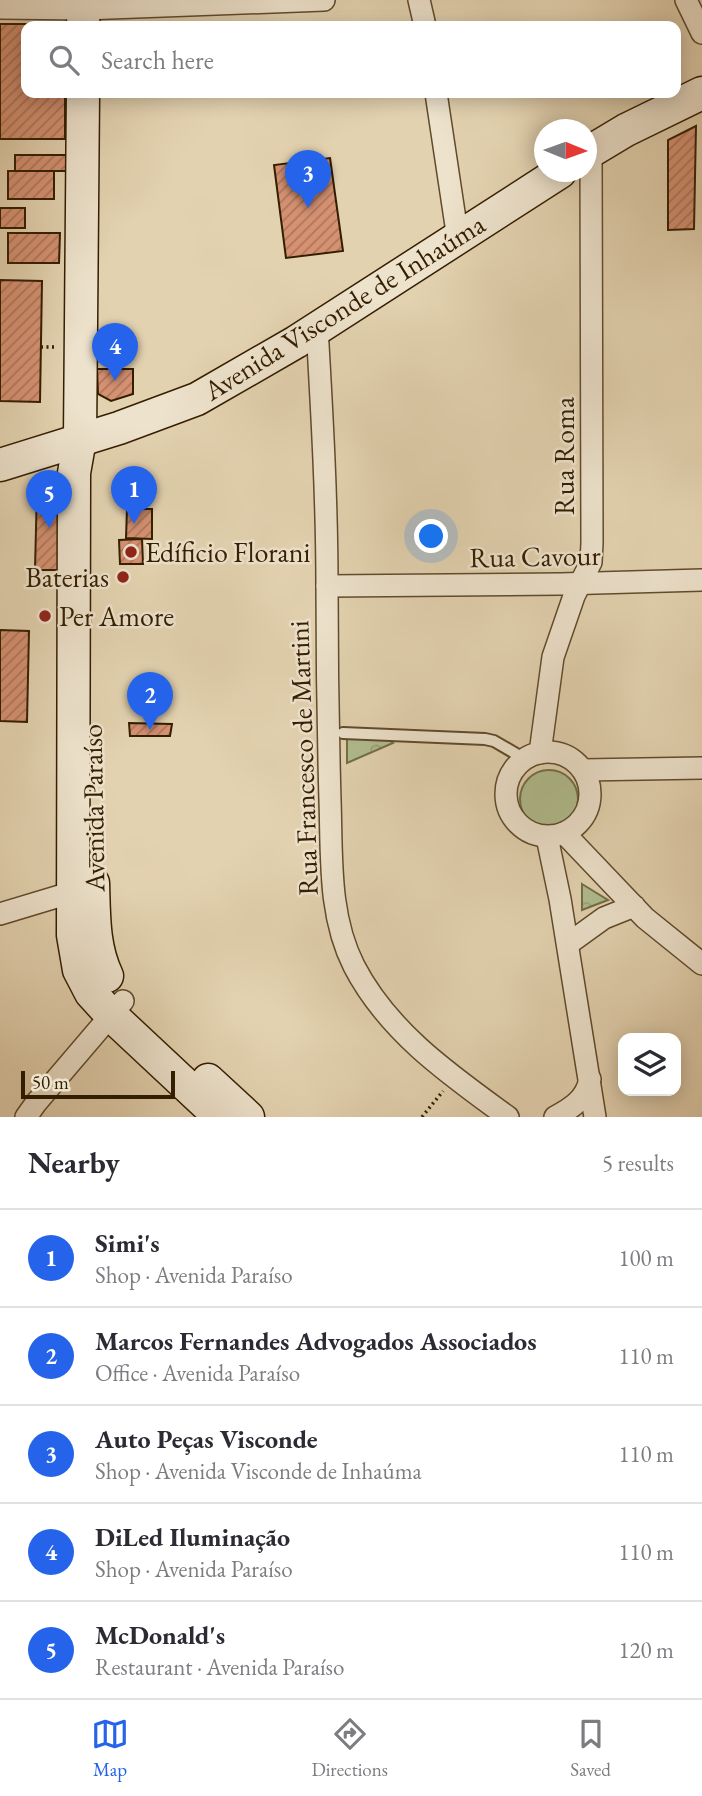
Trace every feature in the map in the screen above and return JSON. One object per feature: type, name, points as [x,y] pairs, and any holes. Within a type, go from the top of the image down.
[{"type":"street","points":[[0,8],[84,12],[324,0]]},
{"type":"street","points":[[419,0],[424,21]]},
{"type":"street","points":[[686,0],[702,33]]},
{"type":"street","points":[[597,147],[702,93]]},
{"type":"street","name":"Avenida Paraíso","points":[[83,98],[80,439],[74,473],[83,892],[72,935],[79,970],[91,993],[118,1008],[248,1117]]},
{"type":"street","points":[[437,98],[458,239]]},
{"type":"street","name":"Avenida Visconde de Inhaúma","points":[[0,465],[197,399],[317,327],[545,182]]},
{"type":"street","name":"Rua Roma","points":[[532,756],[553,657],[569,610],[591,562],[589,182]]},
{"type":"street","name":"Rua Francesco de Martini","points":[[317,327],[327,586],[333,899],[341,936],[355,967],[376,1001],[402,1031],[454,1077],[509,1117]]},
{"type":"street","name":"Rua Cavour","points":[[327,586],[702,580]]},
{"type":"street","points":[[556,752],[572,759],[583,770],[589,784],[590,799],[586,813],[577,825],[556,835],[532,834],[519,825],[510,813],[506,798],[508,783],[514,770],[532,756],[556,752]]},
{"type":"street","points":[[583,770],[702,768]]},
{"type":"street","points":[[556,835],[702,964]]},
{"type":"street","points":[[556,835],[568,944],[594,1117]]},
{"type":"street","points":[[0,914],[83,892]]},
{"type":"street","points":[[568,944],[604,918],[634,906]]},
{"type":"street","points":[[26,1117],[118,1008]]},
{"type":"street","name":"Avenida Paraíso","points":[[118,1008],[220,1117]]},
{"type":"street","points":[[555,1117],[578,1102],[587,1091],[590,1077]]},
{"type":"lane","points":[[343,733],[485,739],[532,756]]},
{"type":"path","points":[[422,1117],[454,1077]]},
{"type":"green space","points":[[347,738],[388,739],[393,743],[347,763]]},
{"type":"green space","points":[[543,770],[555,770],[565,774],[574,783],[578,805],[570,820],[555,828],[543,828],[533,824],[524,815],[520,805],[520,793],[524,783],[533,774]]},
{"type":"green space","points":[[582,884],[608,900],[582,910]]},
{"type":"building","points":[[0,24],[21,24],[21,98],[65,98],[65,139],[0,139]]},
{"type":"building","points":[[696,126],[694,229],[668,230],[668,140]]},
{"type":"building","points":[[15,155],[68,155],[68,171],[15,171]]},
{"type":"building","points":[[330,158],[343,251],[286,258],[274,165]]},
{"type":"building","points":[[8,171],[54,171],[54,199],[8,199]]},
{"type":"building","points":[[0,208],[25,208],[25,228],[0,228]]},
{"type":"building","points":[[8,233],[60,233],[59,263],[8,263]]},
{"type":"building","points":[[0,280],[42,281],[40,402],[0,401]]},
{"type":"building","points":[[97,369],[133,369],[133,394],[111,401],[98,394]]},
{"type":"building","points":[[37,487],[63,487],[63,570],[35,570]]},
{"type":"building","points":[[127,509],[152,509],[152,539],[126,538]]},
{"type":"building","name":"Edíficio Florani","points":[[142,539],[143,564],[120,564],[119,540]]},
{"type":"building","points":[[0,630],[29,631],[27,722],[0,721]]},
{"type":"building","points":[[129,723],[172,724],[170,736],[130,736]]},
{"type":"place","name":"Auto Peças Visconde","points":[[308,208]]},
{"type":"place","name":"DiLed Iluminação","points":[[115,381]]},
{"type":"place","name":"Simi's","points":[[134,524]]},
{"type":"place","name":"McDonald's","points":[[49,528]]},
{"type":"place","name":"Edíficio Florani","points":[[131,552]]},
{"type":"place","name":"Baterias","points":[[123,577]]},
{"type":"place","name":"Per Amore","points":[[45,616]]},
{"type":"place","name":"Marcos Fernandes Advogados Associados","points":[[150,730]]}]
